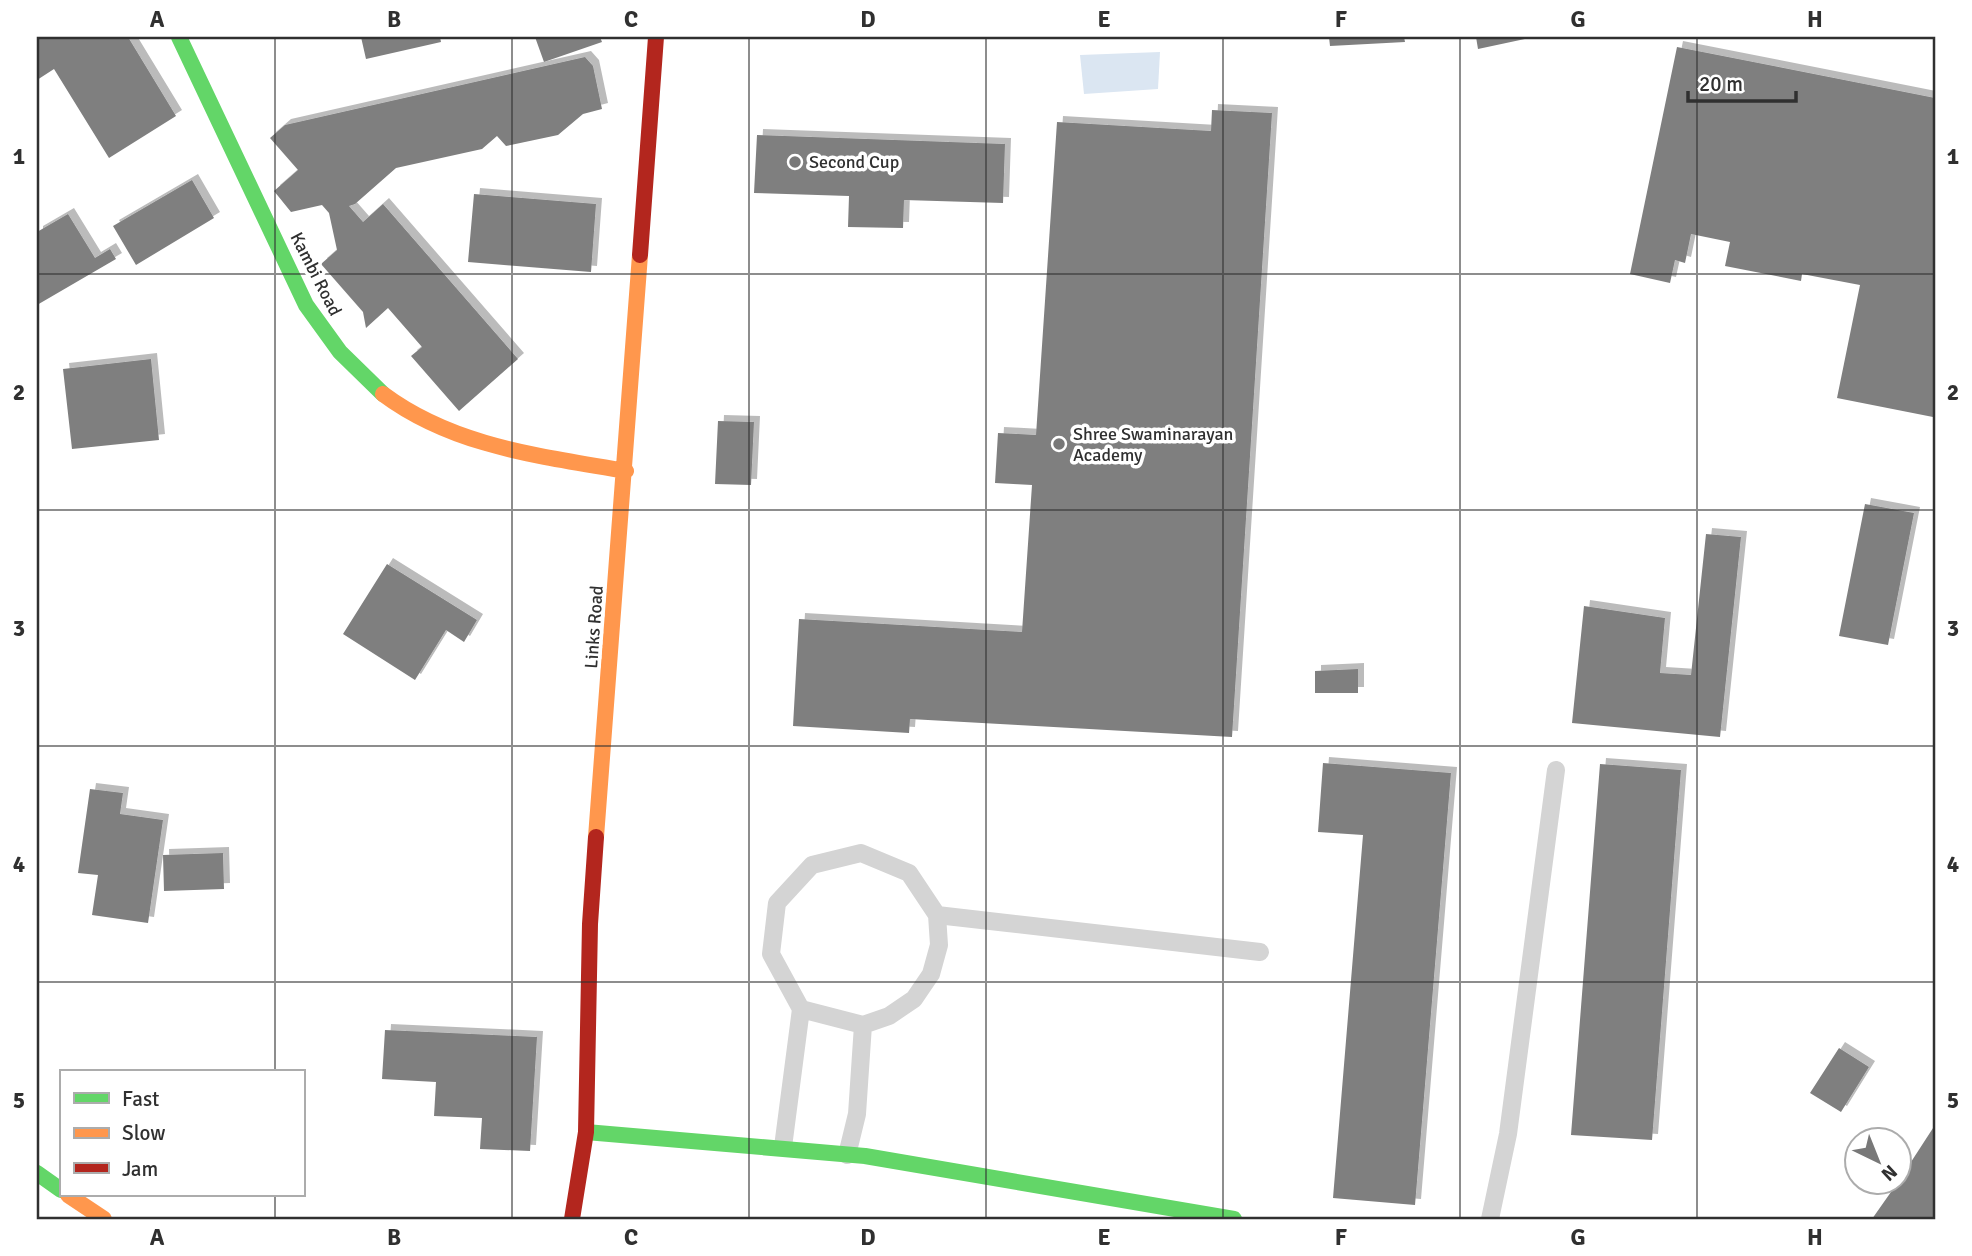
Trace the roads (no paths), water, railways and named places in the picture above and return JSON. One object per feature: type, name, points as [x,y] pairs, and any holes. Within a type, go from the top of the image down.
[{"type":"street","name":"Kambi Road","points":[[179,37],[306,305],[332,344],[363,377],[403,411],[459,439],[626,471]]},
{"type":"street","name":"Links Road","points":[[572,1219],[586,1132],[590,924],[626,471],[656,37]]},
{"type":"street","points":[[586,1132],[783,1147],[847,1155],[1234,1219]]},
{"type":"street","points":[[37,1173],[60,1189]]},
{"type":"street","points":[[70,1196],[104,1219]]},
{"type":"lane","points":[[1490,1219],[1508,1135],[1556,770]]},
{"type":"lane","points":[[783,1147],[801,1009],[771,954],[777,903],[812,865],[861,853],[909,873],[937,915],[939,945],[931,974],[914,999],[889,1016],[863,1025],[801,1009]]},
{"type":"lane","points":[[937,915],[1260,952]]},
{"type":"lane","points":[[847,1155],[857,1114],[863,1025]]},
{"type":"place","name":"Second Cup","points":[[795,162]]},
{"type":"place","name":"Shree Swaminarayan Academy","points":[[1059,444]]}]
